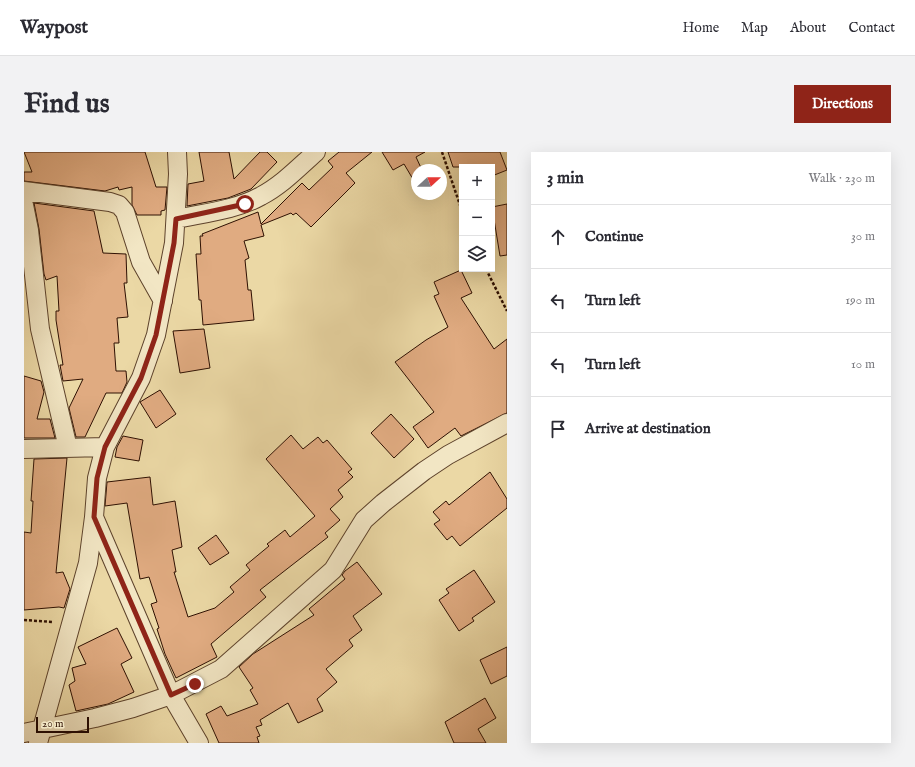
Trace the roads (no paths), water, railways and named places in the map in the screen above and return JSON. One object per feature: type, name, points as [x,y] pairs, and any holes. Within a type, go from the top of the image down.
[{"type":"street","points":[[34,736],[72,621],[88,563],[97,478],[105,447],[141,378],[156,335],[174,243],[178,174],[177,152]]},
{"type":"street","points":[[176,219],[245,204],[262,196],[284,181],[316,152]]},
{"type":"street","points":[[24,191],[80,198],[119,205],[125,212],[141,262],[163,301]]},
{"type":"street","points":[[24,205],[29,230],[40,329],[68,448]]},
{"type":"street","points":[[34,736],[171,695],[221,669],[333,570],[364,520],[383,503],[424,471],[448,455],[507,423]]},
{"type":"street","points":[[24,449],[105,447]]},
{"type":"street","points":[[94,517],[171,695],[199,743]]}]
